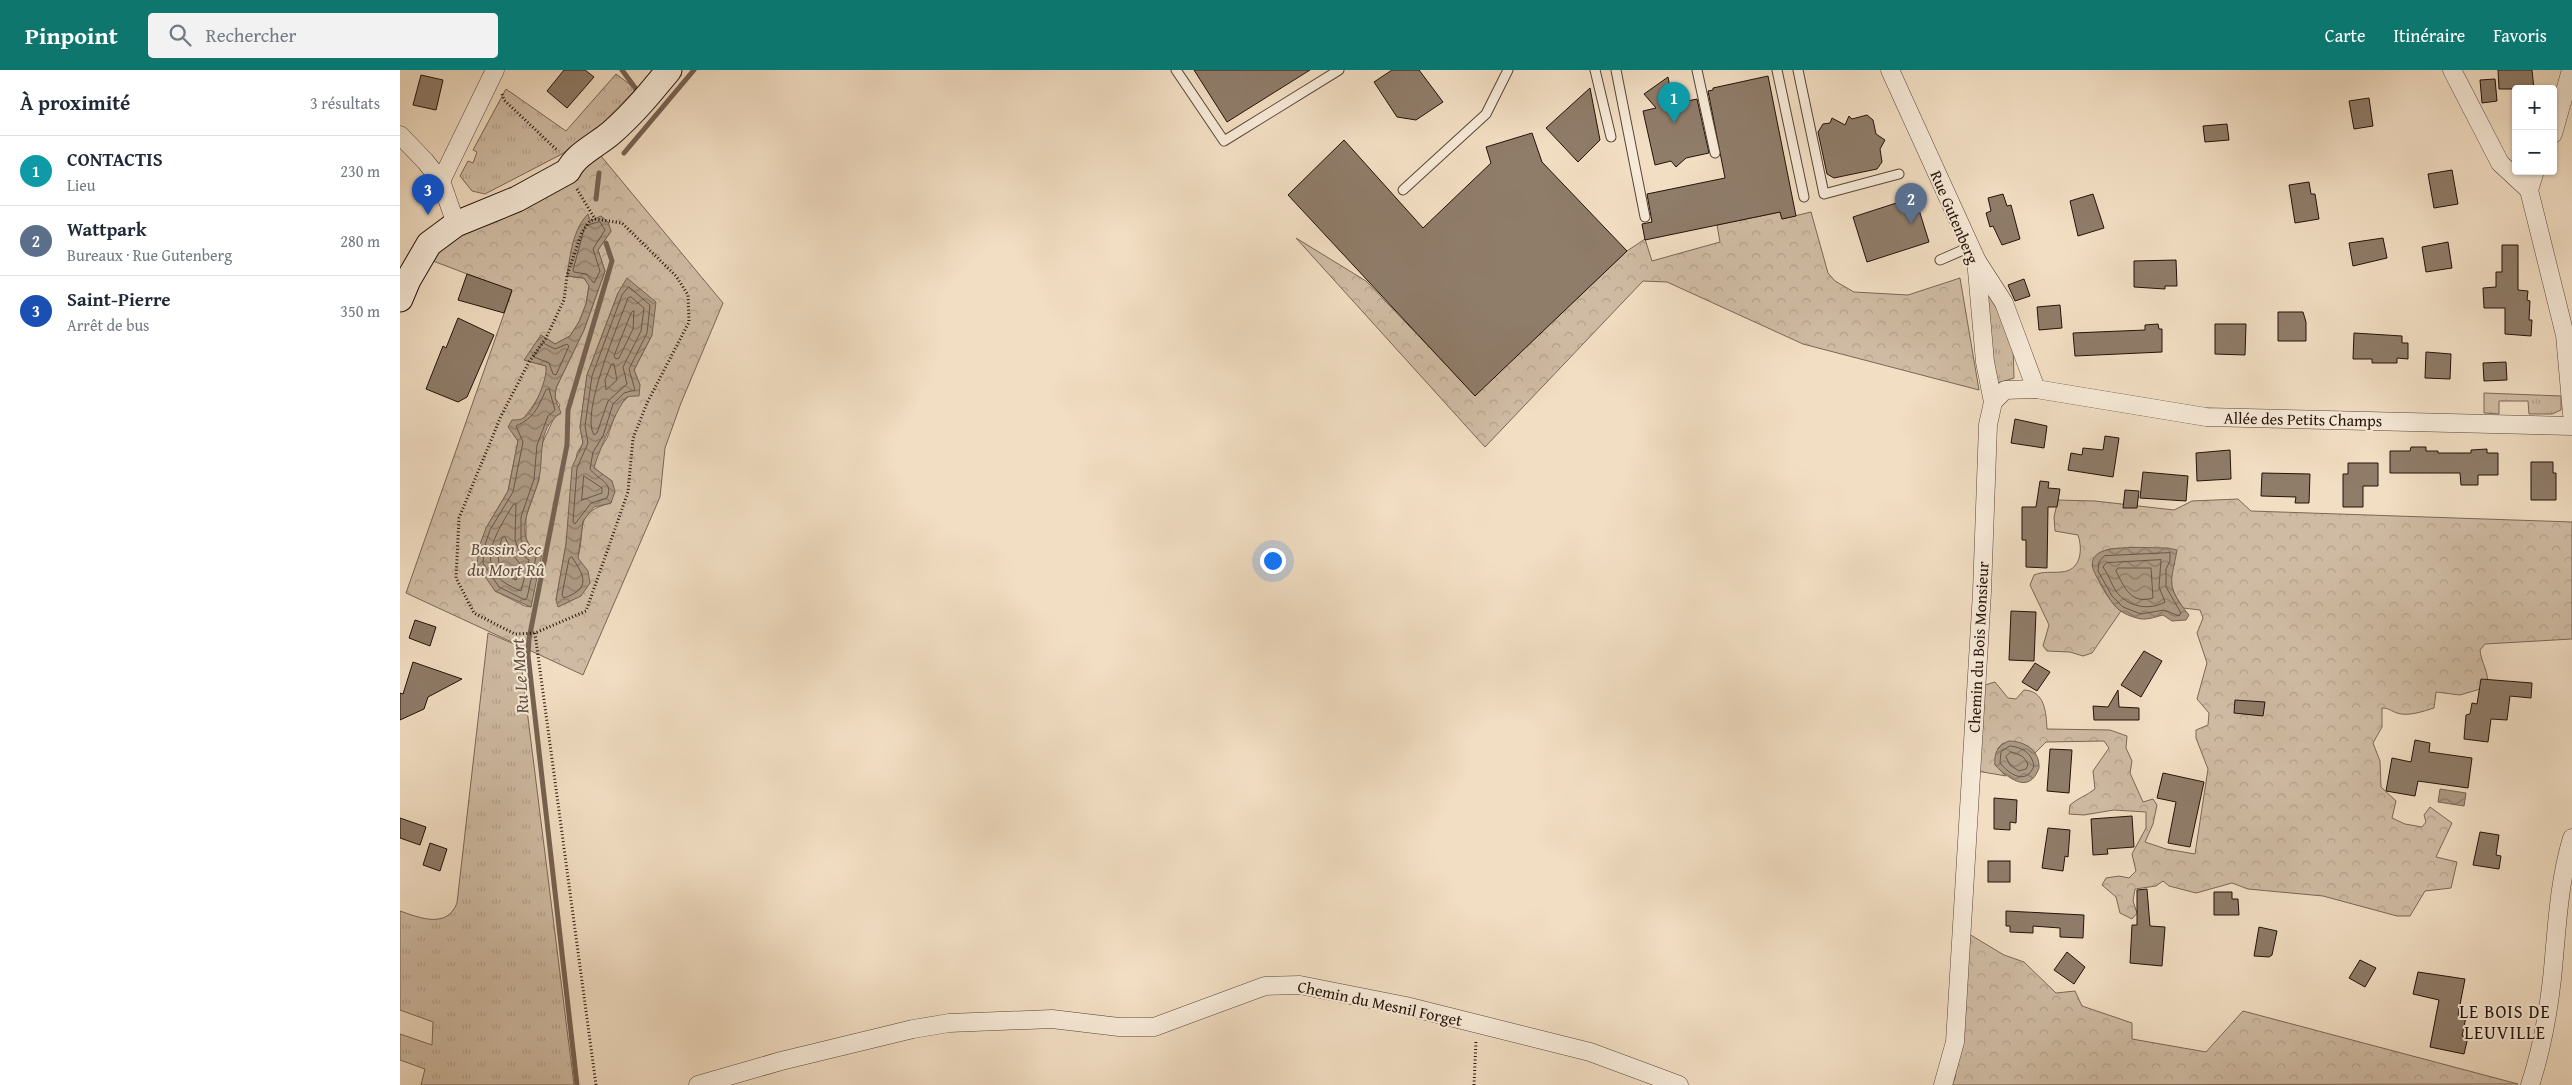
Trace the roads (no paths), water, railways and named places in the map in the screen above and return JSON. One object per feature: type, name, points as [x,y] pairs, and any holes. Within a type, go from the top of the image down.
[{"type":"main road","points":[[400,299],[428,244],[456,224],[517,199],[568,171],[572,163],[611,133],[637,108],[669,70]]},
{"type":"street","name":"Rue Gutenberg","points":[[1890,70],[1973,253],[1985,362],[1993,402]]},
{"type":"street","points":[[2452,70],[2500,163],[2529,190]]},
{"type":"street","points":[[2554,130],[2571,70]]},
{"type":"street","points":[[441,181],[494,71]]},
{"type":"street","points":[[400,136],[425,161],[441,181],[456,224]]},
{"type":"street","points":[[2534,175],[2529,190],[2534,219],[2559,302],[2564,327],[2572,414]]},
{"type":"street","points":[[1973,253],[2004,303],[2036,389],[2005,390],[1993,402]]},
{"type":"street","name":"Allée des Petits Champs","points":[[2036,389],[2206,417],[2572,426]]},
{"type":"street","name":"Chemin du Bois Monsieur","points":[[1944,1084],[1955,1042],[1981,602],[1988,425],[1993,402]]},
{"type":"street","points":[[2530,1085],[2536,1066],[2552,980],[2556,914],[2572,838]]},
{"type":"street","name":"Chemin du Mesnil Forget","points":[[698,1085],[781,1061],[913,1028],[949,1023],[1052,1019],[1119,1026],[1154,1027],[1265,986],[1282,984],[1300,985],[1382,1001],[1590,1052],[1679,1085]]},
{"type":"lane","points":[[1176,70],[1224,140],[1339,70]]},
{"type":"lane","points":[[1403,190],[1486,114],[1508,70]]},
{"type":"lane","points":[[1595,70],[1612,137]]},
{"type":"lane","points":[[1616,70],[1644,217]]},
{"type":"lane","points":[[1697,70],[1715,153]]},
{"type":"lane","points":[[1777,70],[1804,196]]},
{"type":"lane","points":[[1798,70],[1824,194],[1898,174]]},
{"type":"lane","points":[[1940,260],[1973,253]]},
{"type":"water","name":"Bassin Sec du Mort Rû","points":[[588,214],[590,221],[601,216],[608,222],[611,231],[598,250],[605,271],[584,330],[556,388],[555,398],[561,413],[547,427],[542,445],[538,482],[526,517],[525,531],[528,544],[542,553],[531,607],[495,591],[477,565],[479,547],[486,528],[508,491],[518,441],[508,427],[512,420],[524,418],[532,409],[545,378],[546,366],[524,360],[541,335],[555,344],[570,336],[579,322],[586,304],[589,286],[584,278],[567,276],[576,235]]},
{"type":"water","name":"Bassin Sec du Mort Rû","points":[[627,278],[656,302],[652,335],[634,370],[640,385],[639,396],[627,397],[619,408],[594,468],[612,481],[615,491],[611,503],[594,507],[583,521],[578,558],[588,571],[590,583],[581,596],[558,607],[556,600],[566,544],[572,467],[583,443],[580,427],[587,375],[618,293]]},
{"type":"water","points":[[2168,548],[2177,550],[2172,584],[2176,597],[2189,615],[2186,620],[2172,621],[2163,615],[2140,619],[2123,613],[2110,600],[2094,571],[2092,564],[2095,556],[2105,550],[2113,549]]},
{"type":"water","points":[[2009,741],[2025,745],[2037,756],[2039,768],[2030,781],[2018,782],[1995,765],[1997,750]]},
{"type":"water","points":[[2440,789],[2466,793],[2464,806],[2438,802]]},
{"type":"waterway","name":"Ru Le Mort","points":[[622,70],[636,89]]},
{"type":"waterway","points":[[624,153],[694,70]]},
{"type":"waterway","name":"Ru Le Mort","points":[[596,199],[599,173]]},
{"type":"waterway","name":"Ru Le Mort","points":[[577,1085],[528,655],[529,639],[567,445],[568,410],[612,261],[606,243]]},
{"type":"place","name":"CONTACTIS","points":[[1674,123]]},
{"type":"place","name":"Saint-Pierre","points":[[428,215]]},
{"type":"place","name":"Wattpark","points":[[1911,224]]},
{"type":"district","name":"LE BOIS DE LEUVILLE","points":[[2505,1022]]}]
